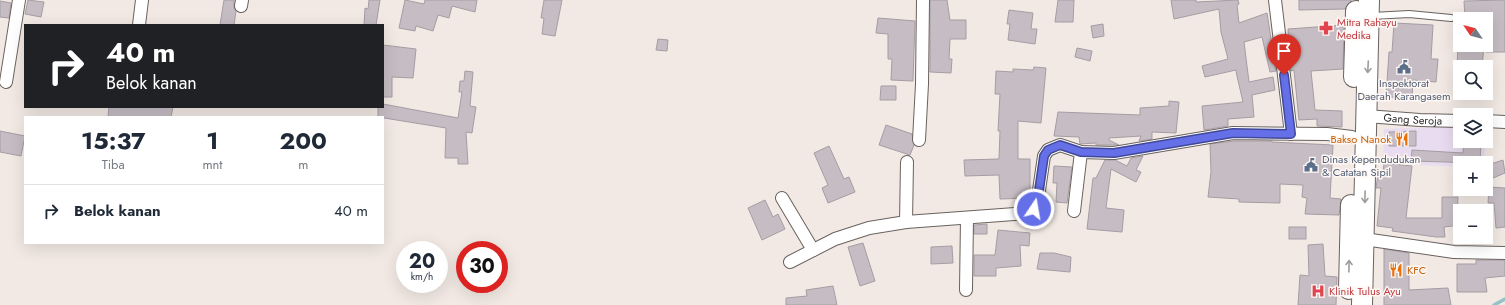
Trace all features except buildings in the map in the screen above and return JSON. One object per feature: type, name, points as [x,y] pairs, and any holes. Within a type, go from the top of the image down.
[{"type":"highway","points":[[1356,0],[1362,41],[1366,116],[1362,305]]},
{"type":"highway","points":[[1348,305],[1352,137],[1362,41],[1369,8]]},
{"type":"street","points":[[6,82],[19,0]]},
{"type":"street","points":[[139,24],[142,0]]},
{"type":"street","points":[[919,140],[922,84],[923,0]]},
{"type":"street","points":[[1275,0],[1291,134]]},
{"type":"street","name":"Gang Seroja","points":[[1366,116],[1453,121]]},
{"type":"street","points":[[1493,121],[1505,122]]},
{"type":"street","points":[[790,262],[835,239],[869,228],[906,222],[1029,213],[1037,204],[1042,162],[1048,150],[1060,145],[1081,152],[1114,153],[1233,133],[1352,137]]},
{"type":"street","points":[[1074,211],[1081,152]]},
{"type":"street","points":[[906,222],[907,162]]},
{"type":"street","points":[[782,198],[813,250]]},
{"type":"street","points":[[966,218],[966,290]]},
{"type":"street","points":[[1364,239],[1454,252],[1505,253]]},
{"type":"lane","points":[[1369,8],[1451,18]]},
{"type":"shaded area","points":[[1453,126],[1453,148],[1485,148],[1484,156],[1453,156],[1453,167],[1383,163],[1384,129]]},
{"type":"waterway","points":[[1494,305],[1505,299]]},
{"type":"place","name":"Mitra Rahayu Medika","points":[[1326,28]]},
{"type":"place","name":"Inspektorat Daerah Karangasem","points":[[1404,67]]},
{"type":"place","name":"Bakso Nanok","points":[[1402,139]]},
{"type":"place","name":"Dinas Kependudukan & Catatan Sipil","points":[[1311,165]]},
{"type":"place","name":"KFC","points":[[1396,270]]},
{"type":"place","name":"Klinik Tulus Ayu","points":[[1318,291]]},
{"type":"route","points":[[1034,209],[1037,204],[1042,162],[1048,150],[1054,146],[1060,145],[1081,152],[1114,153],[1233,133],[1291,134],[1284,75]]}]
